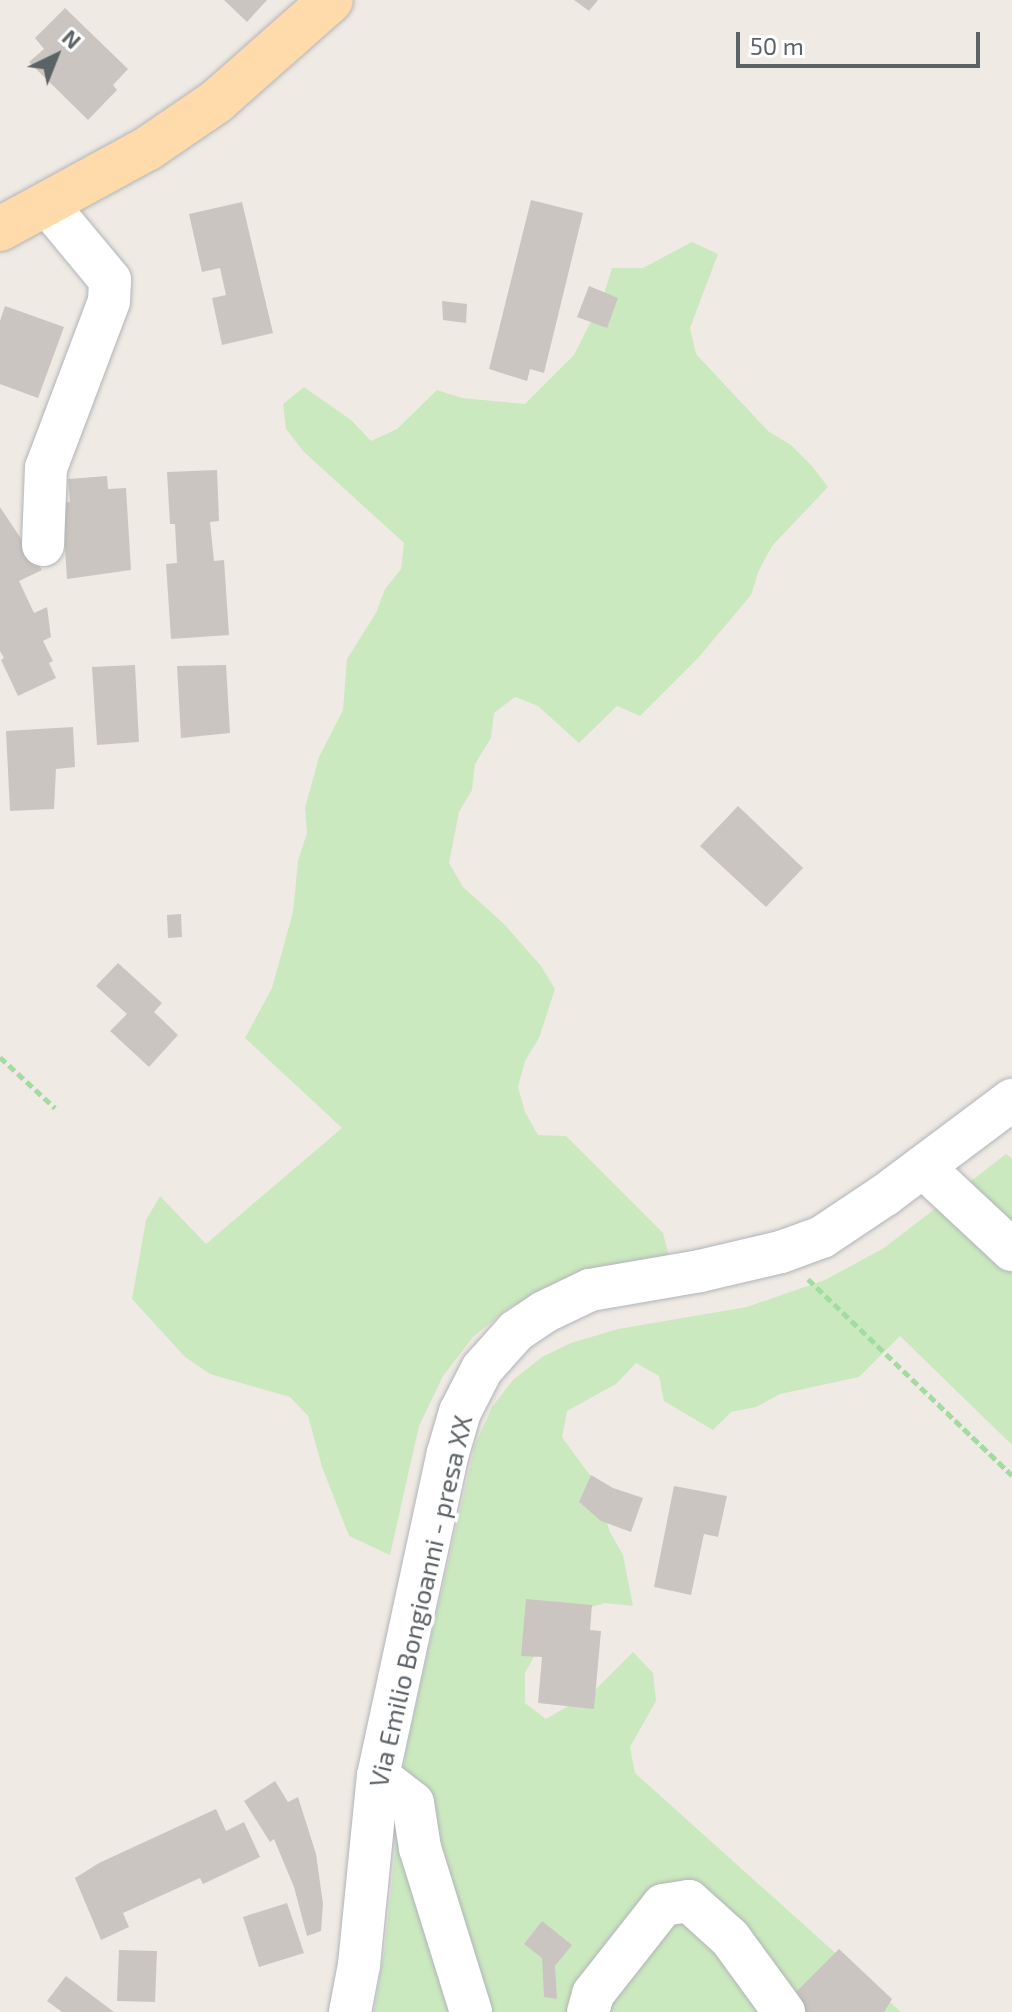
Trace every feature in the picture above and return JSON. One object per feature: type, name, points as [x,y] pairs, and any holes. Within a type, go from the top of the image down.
[{"type":"main road","points":[[0,229],[147,149],[217,101],[331,0]]},
{"type":"street","points":[[43,545],[46,468],[109,301],[110,280],[47,204]]},
{"type":"street","name":"Via Emilio Bongioanni - presa XX","points":[[350,2012],[359,1965],[378,1776],[448,1453],[460,1412],[482,1369],[516,1331],[544,1312],[590,1290],[781,1252],[822,1237],[1012,1100]]},
{"type":"street","points":[[923,1167],[1012,1250]]},
{"type":"street","points":[[378,1776],[413,1803],[420,1848],[471,2012]]},
{"type":"street","points":[[588,2012],[593,1994],[663,1905],[689,1901],[730,1938],[784,2012]]},
{"type":"path","points":[[0,1057],[55,1108]]},
{"type":"path","points":[[781,1252],[1012,1475]]},
{"type":"green space","points":[[692,242],[718,254],[690,328],[696,354],[768,431],[791,445],[812,466],[828,487],[772,546],[759,570],[751,595],[698,658],[640,716],[617,706],[579,743],[538,706],[515,697],[494,713],[491,738],[475,764],[472,790],[459,812],[449,863],[463,887],[504,924],[541,966],[555,989],[539,1038],[525,1061],[518,1087],[525,1112],[538,1135],[566,1136],[663,1233],[670,1261],[550,1289],[510,1307],[473,1337],[443,1376],[419,1426],[390,1555],[349,1536],[322,1467],[308,1416],[290,1397],[210,1374],[185,1357],[132,1299],[146,1220],[160,1196],[206,1244],[342,1128],[245,1038],[272,988],[293,912],[298,861],[307,833],[305,808],[319,757],[343,710],[347,659],[376,613],[385,589],[401,569],[404,543],[304,452],[286,429],[283,404],[304,387],[351,420],[371,441],[397,429],[437,390],[462,398],[525,404],[574,355],[603,297],[612,268],[643,268]]},
{"type":"green space","points":[[1006,1154],[1012,1159],[1012,1445],[900,1336],[859,1377],[780,1394],[756,1407],[731,1412],[713,1430],[664,1401],[659,1376],[636,1363],[616,1384],[567,1411],[562,1437],[592,1478],[610,1532],[623,1555],[633,1606],[605,1603],[577,1611],[538,1649],[525,1673],[525,1703],[546,1719],[594,1691],[633,1652],[653,1673],[656,1701],[630,1747],[635,1773],[901,2012],[374,2012],[385,1947],[406,1748],[475,1445],[492,1407],[513,1380],[542,1357],[571,1343],[618,1329],[747,1307],[825,1280],[884,1248]]},
{"type":"building","points":[[224,0],[267,0],[247,22]]},
{"type":"building","points":[[574,0],[598,0],[589,11]]},
{"type":"building","points":[[65,8],[128,69],[113,85],[117,90],[88,120],[29,62],[44,49],[35,38]]},
{"type":"building","points":[[531,200],[583,213],[544,373],[530,369],[527,381],[489,369]]},
{"type":"building","points":[[242,202],[273,333],[222,345],[212,298],[226,295],[220,268],[202,272],[189,214]]},
{"type":"building","points":[[589,286],[618,298],[607,328],[577,317]]},
{"type":"building","points":[[442,301],[467,304],[466,323],[443,320]]},
{"type":"building","points":[[5,306],[64,327],[38,398],[0,384],[0,321]]},
{"type":"building","points":[[217,470],[219,521],[210,522],[214,561],[224,560],[229,635],[171,639],[166,564],[177,563],[175,524],[170,524],[167,472]]},
{"type":"building","points":[[107,476],[108,489],[126,488],[131,570],[67,579],[62,503],[70,502],[68,479]]},
{"type":"building","points":[[0,507],[42,570],[19,581],[34,613],[47,607],[51,637],[43,641],[53,661],[49,663],[56,678],[18,696],[1,660],[4,658],[0,651]]},
{"type":"building","points":[[135,665],[139,742],[97,745],[92,667]]},
{"type":"building","points":[[226,665],[230,733],[181,738],[177,666]]},
{"type":"building","points":[[73,727],[75,767],[56,769],[54,809],[10,811],[6,731]]},
{"type":"building","points":[[738,806],[803,868],[766,907],[700,846]]},
{"type":"building","points":[[181,914],[182,937],[168,938],[167,915]]},
{"type":"building","points":[[118,963],[162,1003],[154,1012],[178,1035],[149,1067],[110,1031],[127,1014],[96,986]]},
{"type":"building","points":[[591,1475],[613,1488],[643,1498],[631,1532],[601,1521],[579,1502]]},
{"type":"building","points":[[674,1486],[727,1496],[718,1537],[704,1534],[691,1595],[654,1587]]},
{"type":"building","points":[[526,1599],[592,1605],[590,1630],[601,1631],[594,1709],[538,1703],[542,1657],[521,1656]]},
{"type":"building","points":[[275,1781],[288,1802],[298,1797],[316,1854],[323,1904],[321,1931],[307,1936],[294,1887],[274,1839],[270,1842],[244,1801]]},
{"type":"building","points":[[216,1809],[226,1831],[244,1822],[260,1857],[203,1884],[200,1878],[123,1913],[129,1927],[101,1940],[75,1878],[99,1863]]},
{"type":"building","points":[[287,1903],[304,1953],[259,1967],[243,1917]]},
{"type":"building","points":[[542,1921],[572,1945],[555,1966],[557,1999],[544,1997],[542,1958],[524,1944]]},
{"type":"building","points":[[839,1949],[892,1999],[884,2012],[799,2012],[792,1996]]},
{"type":"building","points":[[119,1950],[157,1951],[155,2002],[117,2001]]},
{"type":"building","points":[[66,1976],[114,2012],[62,2012],[47,2001]]}]
